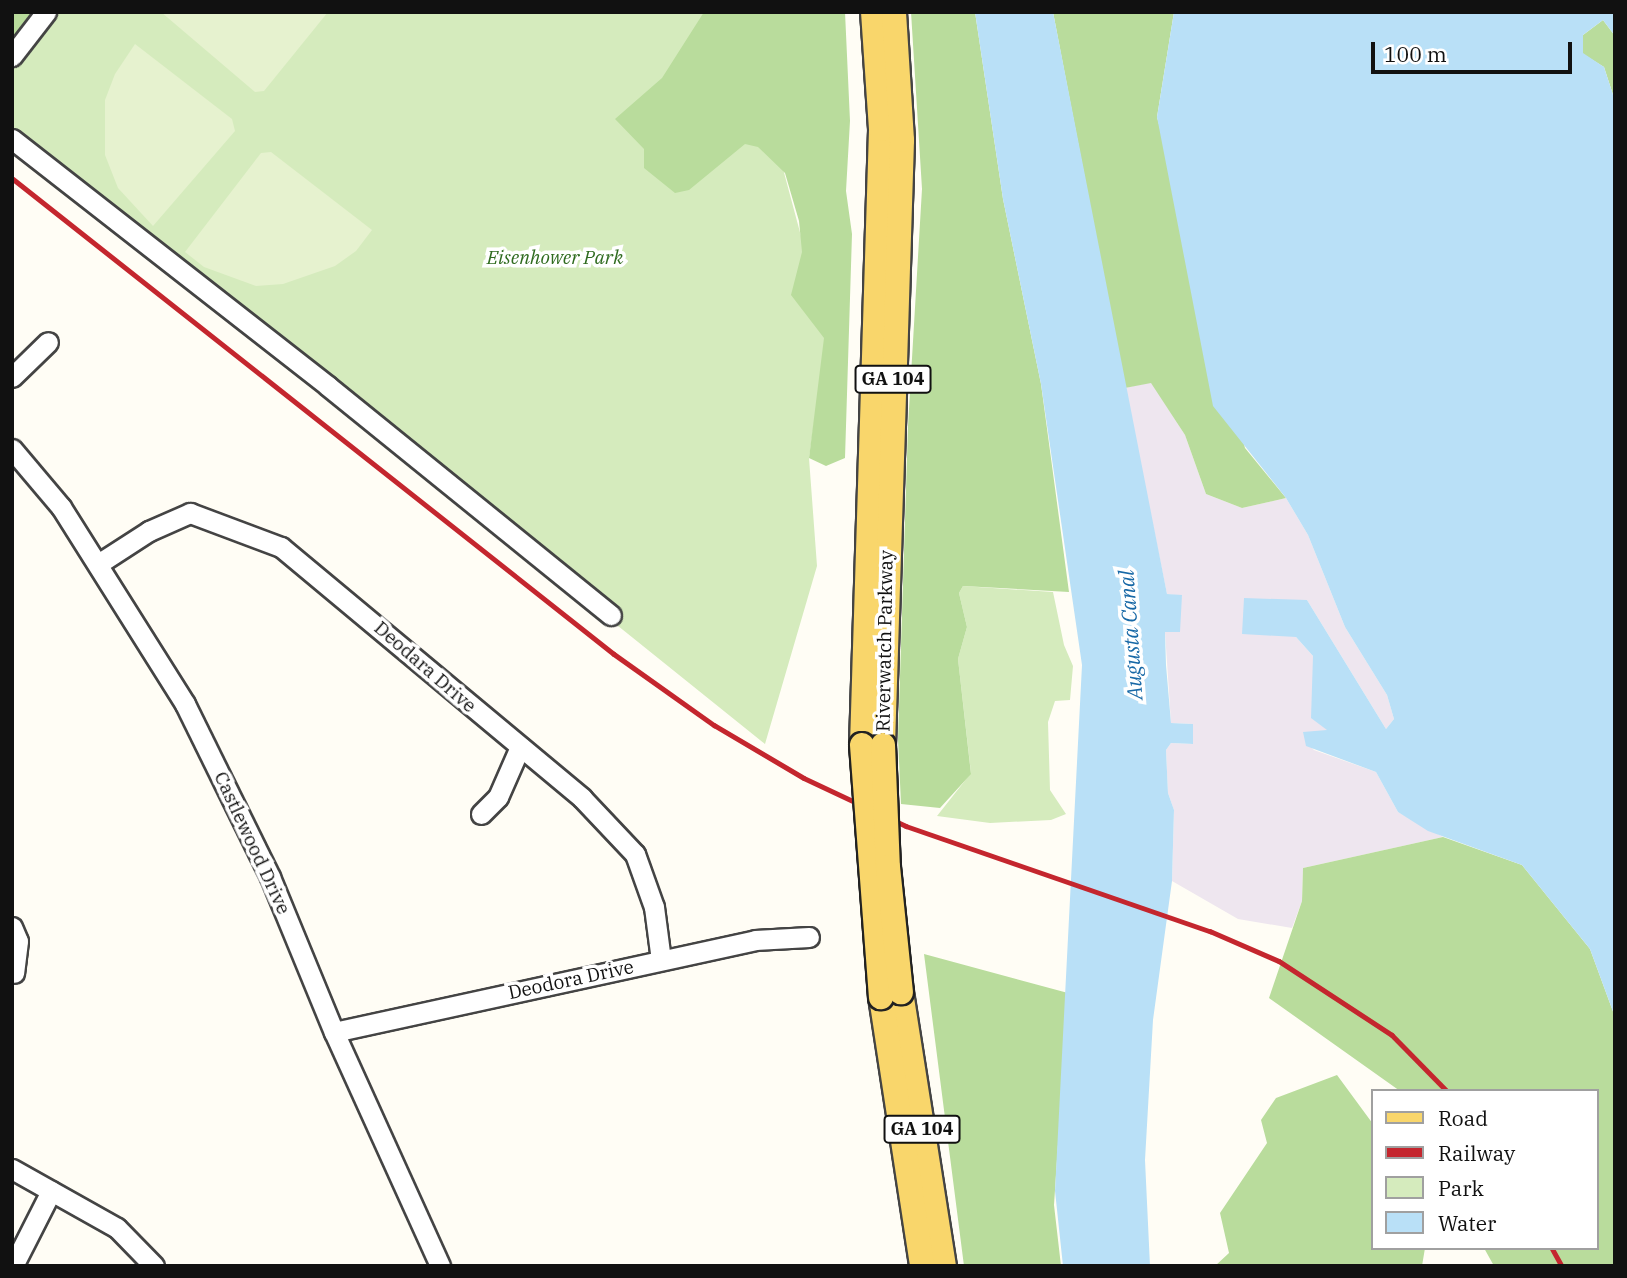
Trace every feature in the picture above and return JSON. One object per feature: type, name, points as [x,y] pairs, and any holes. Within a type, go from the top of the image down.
[{"type":"main road","name":"Riverwatch Parkway","points":[[873,12],[881,129],[872,745],[891,995],[922,1266]]},
{"type":"main road","name":"Riverwatch Parkway","points":[[872,745],[902,140],[894,12]]},
{"type":"main road","name":"Riverwatch Parkway","points":[[891,995],[944,1266]]},
{"type":"street","points":[[12,57],[46,12]]},
{"type":"street","points":[[12,139],[328,386],[611,615]]},
{"type":"street","points":[[12,377],[48,342]]},
{"type":"street","name":"Castlewood Drive","points":[[12,449],[61,507],[185,704],[270,877],[334,1032],[440,1266]]},
{"type":"street","name":"Deodara Drive","points":[[98,564],[149,531],[190,513],[281,547],[582,798],[635,854],[654,907],[661,960]]},
{"type":"street","points":[[481,814],[498,797],[520,747]]},
{"type":"street","points":[[12,927],[18,942],[14,973]]},
{"type":"street","name":"Deodora Drive","points":[[334,1032],[755,940],[809,937]]},
{"type":"street","points":[[12,1169],[117,1228],[154,1266]]},
{"type":"street","points":[[13,1266],[51,1191]]},
{"type":"shaded area","points":[[1151,382],[1185,435],[1206,494],[1242,508],[1286,498],[1308,535],[1345,627],[1387,695],[1394,719],[1386,729],[1307,600],[1296,637],[1313,656],[1318,720],[1328,730],[1306,742],[1314,750],[1376,772],[1398,812],[1443,837],[1303,868],[1302,901],[1292,928],[1238,919],[1172,881],[1174,810],[1168,793],[1166,750],[1171,743],[1192,744],[1193,724],[1171,723],[1165,632],[1182,596],[1167,594],[1125,388]]},
{"type":"green space","points":[[12,12],[34,12],[12,40]]},
{"type":"green space","name":"Eisenhower Park","points":[[43,12],[741,12],[827,333],[809,458],[817,566],[765,744],[12,139],[12,53]]},
{"type":"green space","points":[[161,12],[328,12],[264,91],[255,92]]},
{"type":"green space","points":[[704,12],[845,12],[850,121],[846,191],[852,234],[845,458],[826,466],[809,458],[824,338],[791,295],[802,252],[799,221],[785,173],[758,147],[745,144],[689,190],[675,193],[644,168],[644,149],[615,119],[662,78]]},
{"type":"green space","points":[[911,12],[975,12],[1003,199],[1041,384],[1069,592],[963,586],[959,593],[967,627],[958,659],[971,774],[940,808],[901,804],[898,739],[908,426],[922,189]]},
{"type":"green space","points":[[1053,12],[1174,12],[1157,117],[1245,448],[1286,498],[1242,508],[1206,494],[1185,435],[1151,383],[1125,388]]},
{"type":"green space","points":[[1603,20],[1615,36],[1615,101],[1604,67],[1583,54],[1583,35]]},
{"type":"green space","points":[[135,44],[232,119],[235,131],[153,226],[118,188],[105,155],[105,100],[115,74]]},
{"type":"green space","points":[[271,152],[372,230],[356,251],[335,266],[283,284],[256,286],[204,267],[185,252],[261,153]]},
{"type":"green space","points":[[963,586],[1053,592],[1064,645],[1073,666],[1070,700],[1055,701],[1048,722],[1050,790],[1066,814],[1051,820],[990,823],[937,816],[971,773],[958,659],[967,627],[959,593]]},
{"type":"green space","points":[[1443,837],[1522,865],[1590,949],[1615,1017],[1615,1266],[1494,1266],[1485,1250],[1599,1250],[1599,1089],[1397,1089],[1269,998],[1302,901],[1303,868]]},
{"type":"green space","points":[[924,954],[1068,993],[1054,1205],[1061,1266],[964,1266]]},
{"type":"green space","points":[[1337,1075],[1372,1123],[1372,1250],[1425,1250],[1422,1266],[1215,1266],[1229,1253],[1220,1213],[1267,1143],[1261,1120],[1276,1098]]},
{"type":"water","name":"Augusta Canal","points":[[975,12],[1053,12],[1167,594],[1182,595],[1180,632],[1165,632],[1166,665],[1171,723],[1193,724],[1193,744],[1171,743],[1166,750],[1168,793],[1174,810],[1172,881],[1153,1020],[1145,1160],[1150,1266],[1063,1266],[1055,1191],[1082,665],[1041,384],[1003,199]]},
{"type":"water","points":[[1174,12],[1615,12],[1615,36],[1603,20],[1583,35],[1583,53],[1604,67],[1615,101],[1615,1017],[1590,949],[1522,865],[1428,831],[1398,812],[1376,772],[1306,746],[1303,732],[1327,730],[1311,718],[1313,656],[1296,637],[1242,634],[1244,598],[1307,600],[1386,729],[1394,719],[1387,695],[1345,627],[1308,535],[1286,498],[1213,406],[1157,117]]},
{"type":"railway","points":[[12,178],[614,654],[714,725],[804,778],[906,826],[1210,931],[1279,961],[1392,1035],[1445,1089]]},
{"type":"railway","points":[[1553,1250],[1562,1266]]}]
